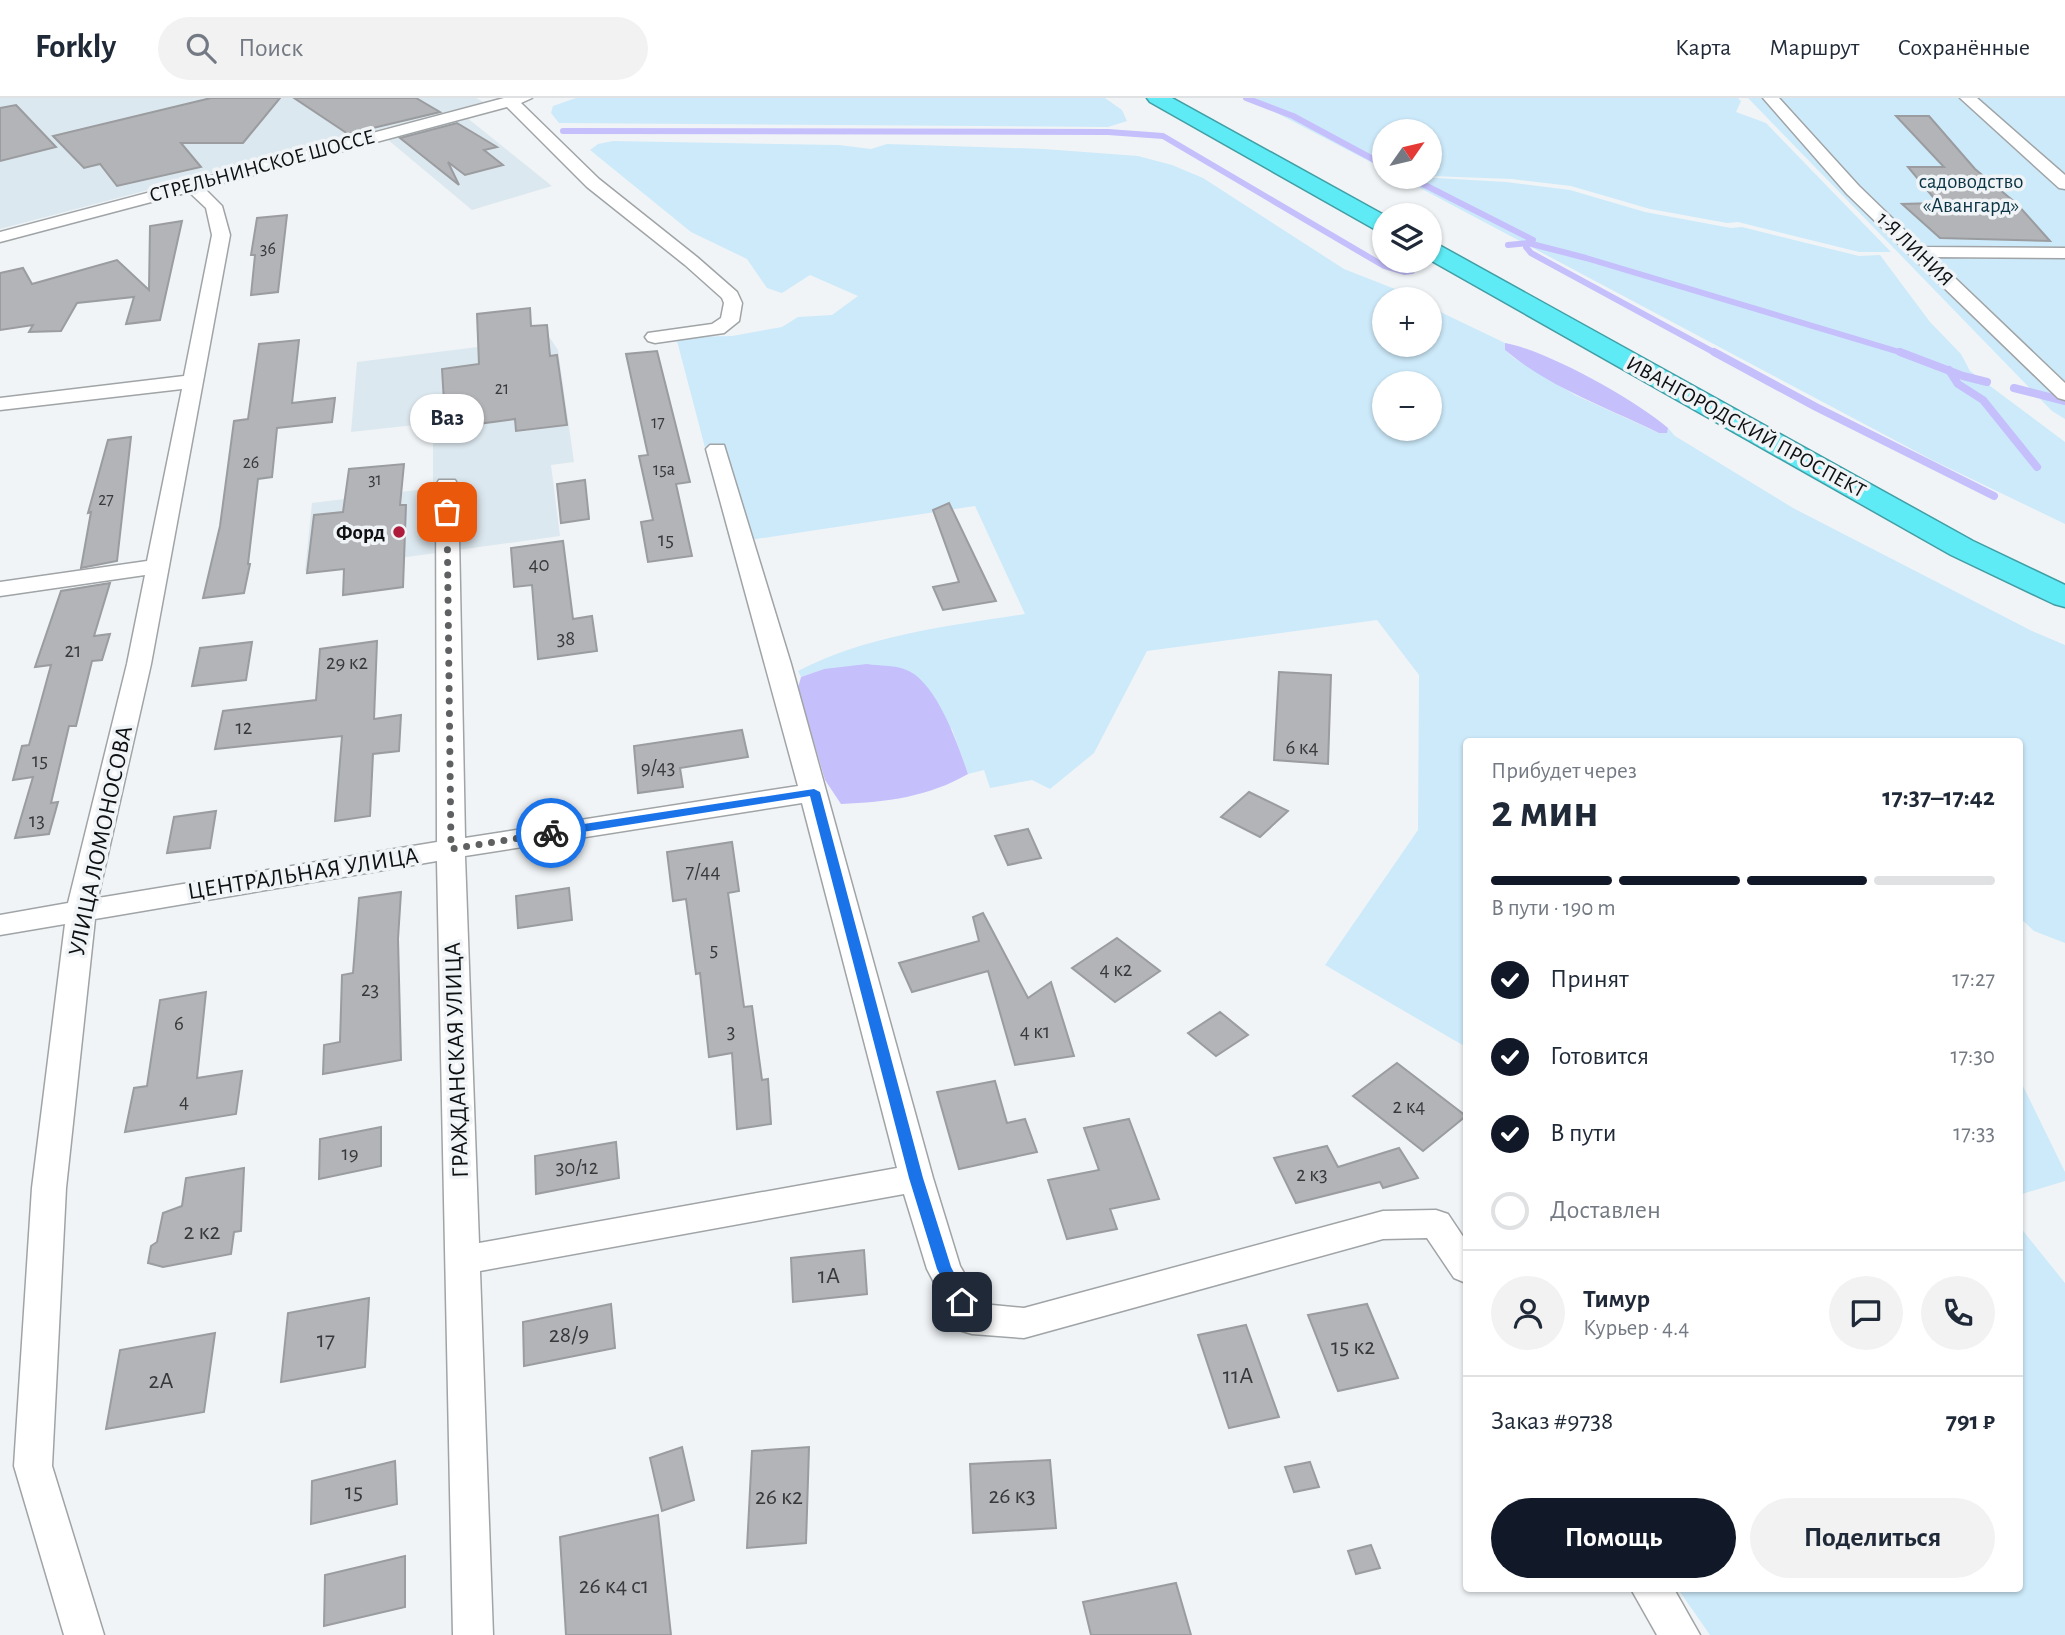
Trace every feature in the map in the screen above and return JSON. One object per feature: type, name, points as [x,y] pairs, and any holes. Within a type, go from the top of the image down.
[{"type":"highway","points":[[1157,98],[1372,218]]},
{"type":"highway","points":[[1186,98],[1376,203]]},
{"type":"highway","name":"ИВАНГОРОДСКИЙ ПРОСПЕКТ","points":[[1442,240],[1896,490],[2065,569]]},
{"type":"highway","name":"ИВАНГОРОДСКИЙ ПРОСПЕКТ","points":[[1442,257],[1951,541],[2065,597]]},
{"type":"street","name":"1-Я ЛИНИЯ","points":[[1771,98],[1853,190],[2065,394]]},
{"type":"street","points":[[1968,98],[2065,184]]},
{"type":"street","points":[[517,100],[593,183],[691,261],[730,296],[733,303],[730,321],[717,328],[655,337]]},
{"type":"street","name":"СТРЕЛЬНИНСКОЕ ШОССЕ","points":[[0,237],[517,100]]},
{"type":"street","name":"УЛИЦА ЛОМОНОСОВА","points":[[84,1635],[33,1466],[49,1188],[81,911],[139,664],[221,235],[214,206],[191,185]]},
{"type":"street","points":[[1919,252],[2065,253]]},
{"type":"street","points":[[0,404],[195,381]]},
{"type":"street","points":[[717,449],[814,792],[916,1178],[944,1269],[971,1319],[1024,1323],[1383,1225],[1436,1224],[1463,1264]]},
{"type":"street","name":"ГРАЖДАНСКАЯ УЛИЦА","points":[[447,485],[451,849],[473,1635]]},
{"type":"street","points":[[0,589],[157,566]]},
{"type":"street","name":"ЦЕНТРАЛЬНАЯ УЛИЦА","points":[[0,925],[451,849],[814,792]]},
{"type":"street","points":[[463,1260],[916,1178]]},
{"type":"street","points":[[1653,1592],[1680,1635]]},
{"type":"shaded area","points":[[0,98],[476,98],[484,102],[0,229]]},
{"type":"shaded area","points":[[466,117],[552,186],[472,210],[387,139]]},
{"type":"shaded area","points":[[550,338],[558,350],[574,462],[551,465],[560,536],[305,571],[312,503],[433,488],[433,423],[351,432],[357,362]]},
{"type":"shaded area","points":[[1505,343],[1543,355],[1590,378],[1635,404],[1668,428],[1667,433],[1659,433],[1560,386],[1505,350]]},
{"type":"shaded area","points":[[867,664],[904,669],[916,675],[936,699],[944,714],[968,774],[938,788],[907,797],[841,804],[825,780],[798,688],[801,677],[824,669]]},
{"type":"green space","points":[[576,98],[1105,98],[1122,110],[1127,121],[1108,127],[559,123],[551,113],[553,106]]},
{"type":"green space","points":[[1248,98],[1738,98],[1741,101],[1736,112],[1766,123],[1891,252],[1859,252],[1738,222],[1727,223],[1650,209],[1571,186],[1512,179],[1442,176],[1442,119],[1372,119],[1372,163]]},
{"type":"green space","name":"садоводство «Авангард»","points":[[1748,98],[2065,98],[2065,419],[2052,411]]},
{"type":"green space","points":[[613,141],[839,145],[871,149],[887,144],[1044,149],[1138,156],[1172,165],[1203,178],[1344,269],[1390,287],[1372,287],[1372,357],[1442,357],[1442,313],[1505,343],[1505,350],[1514,358],[1575,395],[1659,433],[1666,433],[1668,428],[1675,436],[1793,508],[2032,631],[2065,645],[2065,943],[2034,931],[2023,921],[2023,738],[1463,738],[1463,1045],[1325,965],[1418,830],[1419,675],[1377,620],[1147,651],[1094,753],[1050,789],[1032,780],[990,788],[984,770],[968,774],[952,729],[824,669],[801,677],[798,671],[880,640],[1025,614],[975,506],[730,543],[676,337],[732,336],[782,327],[798,317],[832,315],[858,296],[810,275],[782,293],[767,288],[747,259],[691,232],[590,150],[598,144]]},
{"type":"green space","points":[[1442,178],[1506,182],[1570,190],[1645,212],[1731,228],[1742,227],[1859,256],[1880,255],[1930,322],[1961,354],[1970,371],[2065,442],[2065,524],[1932,460],[1422,189],[1442,189]]},
{"type":"green space","points":[[2023,1086],[2065,1172],[2065,1181],[2023,1194]]},
{"type":"green space","points":[[2023,1231],[2065,1283],[2065,1635],[1710,1635],[1680,1592],[2023,1592]]},
{"type":"building","points":[[211,98],[280,98],[243,143],[181,143],[201,167],[117,186],[100,164],[84,168],[53,136]]},
{"type":"building","points":[[294,98],[416,98],[440,112],[348,134]]},
{"type":"building","points":[[16,105],[56,147],[0,161],[0,108]]},
{"type":"building","points":[[1896,116],[1929,116],[1975,169],[2017,204],[2050,241],[1940,238],[1902,204],[1938,203],[1908,167],[1944,167]]},
{"type":"building","points":[[457,123],[497,147],[484,150],[503,165],[465,175],[448,162],[459,185],[400,138]]},
{"type":"building","points":[[287,215],[278,292],[251,295],[255,255],[251,255],[257,218]]},
{"type":"building","points":[[182,221],[160,320],[126,324],[134,297],[77,303],[61,331],[29,332],[33,325],[0,330],[0,273],[23,268],[32,284],[117,260],[149,290],[150,226]]},
{"type":"building","points":[[530,308],[531,326],[547,325],[550,356],[557,355],[567,425],[516,431],[515,419],[470,425],[468,399],[444,402],[442,369],[479,364],[477,314]]},
{"type":"building","points":[[299,340],[292,403],[335,398],[332,422],[277,428],[272,477],[258,479],[250,564],[244,593],[203,598],[220,526],[234,421],[248,419],[259,344]]},
{"type":"building","points":[[657,351],[690,482],[676,484],[692,556],[648,562],[641,522],[653,520],[639,456],[648,455],[626,354]]},
{"type":"building","points":[[131,437],[117,561],[81,568],[91,512],[88,513],[108,440]]},
{"type":"building","points":[[404,464],[400,505],[406,505],[403,587],[343,595],[344,569],[307,573],[314,515],[343,512],[349,469]]},
{"type":"building","points":[[585,480],[589,519],[561,523],[557,484]]},
{"type":"building","points":[[949,503],[996,601],[943,610],[933,587],[959,582],[933,510]]},
{"type":"building","points":[[563,541],[573,619],[592,616],[597,651],[538,659],[532,585],[514,587],[511,548]]},
{"type":"building","points":[[110,583],[94,636],[110,634],[102,660],[92,661],[76,726],[69,726],[51,803],[58,802],[49,834],[15,838],[33,777],[13,780],[22,746],[29,745],[51,665],[35,667],[61,591]]},
{"type":"building","points":[[377,641],[374,719],[401,715],[399,751],[373,754],[370,816],[335,821],[342,736],[215,749],[223,711],[316,700],[320,649]]},
{"type":"building","points":[[252,642],[246,680],[192,686],[200,648]]},
{"type":"building","points":[[1279,672],[1331,675],[1328,764],[1274,760]]},
{"type":"building","points":[[742,730],[748,757],[680,768],[683,787],[638,793],[634,746]]},
{"type":"building","points":[[1249,792],[1288,811],[1260,837],[1221,817]]},
{"type":"building","points":[[216,811],[210,848],[167,853],[174,817]]},
{"type":"building","points":[[1028,829],[1041,858],[1008,865],[995,836]]},
{"type":"building","points":[[732,842],[739,891],[728,893],[744,1007],[752,1006],[762,1080],[768,1079],[771,1124],[737,1129],[732,1053],[709,1057],[700,973],[696,974],[686,899],[673,901],[667,852]]},
{"type":"building","points":[[569,888],[572,920],[518,928],[516,896]]},
{"type":"building","points":[[401,892],[398,939],[401,1060],[323,1074],[324,1045],[340,1042],[342,975],[353,973],[359,898]]},
{"type":"building","points":[[983,913],[1028,998],[1051,982],[1074,1056],[1015,1065],[988,971],[912,992],[899,963],[979,941],[973,917]]},
{"type":"building","points":[[1117,938],[1160,971],[1115,1002],[1072,968]]},
{"type":"building","points":[[206,992],[197,1078],[242,1071],[236,1114],[125,1132],[134,1088],[147,1086],[160,1000]]},
{"type":"building","points":[[1220,1012],[1248,1035],[1216,1056],[1188,1033]]},
{"type":"building","points":[[1397,1063],[1463,1114],[1463,1118],[1423,1151],[1353,1096]]},
{"type":"building","points":[[995,1081],[1007,1123],[1025,1119],[1037,1152],[959,1169],[937,1092]]},
{"type":"building","points":[[1129,1119],[1159,1199],[1110,1209],[1117,1229],[1067,1239],[1048,1180],[1099,1170],[1084,1128]]},
{"type":"building","points":[[381,1127],[381,1166],[319,1179],[320,1139]]},
{"type":"building","points":[[616,1142],[619,1178],[536,1194],[535,1156]]},
{"type":"building","points":[[1327,1146],[1338,1167],[1399,1148],[1418,1178],[1383,1188],[1380,1182],[1296,1203],[1274,1158]]},
{"type":"building","points":[[244,1168],[241,1231],[234,1232],[231,1254],[163,1267],[148,1263],[151,1246],[157,1242],[163,1213],[182,1206],[186,1178]]},
{"type":"building","points":[[864,1250],[867,1294],[793,1302],[791,1258]]},
{"type":"building","points":[[369,1298],[365,1367],[281,1382],[288,1313]]},
{"type":"building","points":[[611,1304],[615,1348],[524,1366],[523,1322]]},
{"type":"building","points":[[1367,1304],[1398,1378],[1338,1391],[1308,1315]]},
{"type":"building","points":[[1246,1325],[1279,1417],[1229,1428],[1198,1335]]},
{"type":"building","points":[[215,1333],[204,1412],[106,1429],[120,1350]]},
{"type":"building","points":[[682,1447],[694,1500],[662,1511],[650,1458]]},
{"type":"building","points":[[809,1447],[806,1543],[747,1548],[752,1451]]},
{"type":"building","points":[[1050,1460],[1056,1528],[973,1533],[970,1464]]},
{"type":"building","points":[[395,1461],[397,1504],[311,1524],[312,1481]]},
{"type":"building","points":[[1310,1462],[1319,1487],[1294,1492],[1285,1467]]},
{"type":"building","points":[[658,1515],[671,1635],[566,1635],[560,1537]]},
{"type":"building","points":[[1371,1545],[1380,1568],[1356,1574],[1348,1551]]},
{"type":"building","points":[[405,1556],[405,1607],[324,1626],[325,1575]]},
{"type":"building","points":[[1176,1583],[1191,1635],[1091,1635],[1083,1602]]},
{"type":"waterway","points":[[1246,98],[1293,116],[1372,159]]},
{"type":"waterway","points":[[563,131],[1108,132],[1163,136],[1372,259]]},
{"type":"waterway","points":[[1433,189],[1533,240]]},
{"type":"waterway","points":[[1508,245],[1528,243]]},
{"type":"waterway","points":[[1528,243],[1902,353]]},
{"type":"waterway","points":[[1528,243],[1526,247],[1531,253],[1717,354]]},
{"type":"waterway","points":[[1714,352],[1816,407],[1994,496]]},
{"type":"waterway","points":[[1902,353],[1950,371]]},
{"type":"waterway","points":[[1950,371],[1987,382]]},
{"type":"waterway","points":[[1950,371],[1958,384],[1983,400],[2037,467]]},
{"type":"waterway","points":[[2014,388],[2065,401]]},
{"type":"way so far","points":[[447,512],[451,849],[551,833]]},
{"type":"place","name":"Ваз","points":[[447,512]]},
{"type":"place","name":"Форд","points":[[399,532]]},
{"type":"route","points":[[551,833],[814,792],[916,1178],[944,1269],[962,1302]]}]
